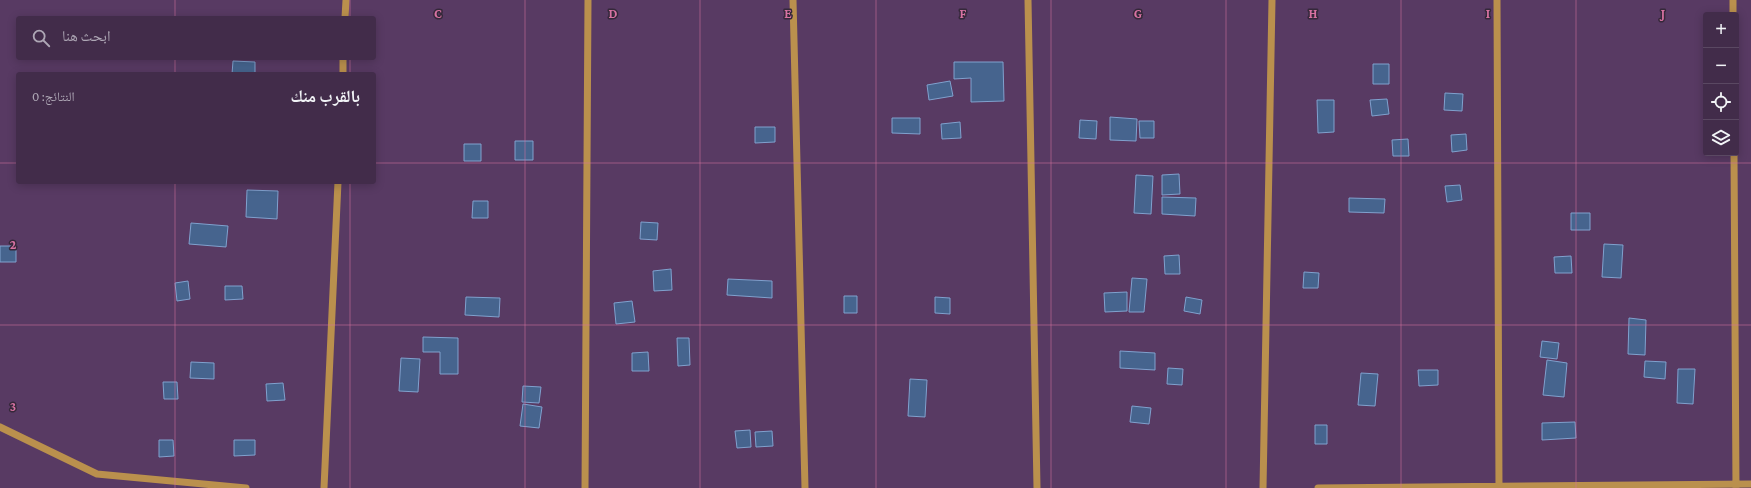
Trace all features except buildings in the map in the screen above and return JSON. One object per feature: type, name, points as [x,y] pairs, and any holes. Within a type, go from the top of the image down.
[{"type":"street","points":[[345,16],[346,0]]},
{"type":"street","points":[[585,488],[588,0]]},
{"type":"street","points":[[793,0],[805,488]]},
{"type":"street","points":[[1028,0],[1037,488]]},
{"type":"street","points":[[1263,488],[1272,0]]},
{"type":"street","points":[[1497,0],[1499,487]]},
{"type":"street","points":[[1733,0],[1733,12]]},
{"type":"street","points":[[343,60],[343,72]]},
{"type":"street","points":[[1734,156],[1736,486]]},
{"type":"street","points":[[324,488],[338,184]]},
{"type":"street","points":[[0,427],[97,474],[246,488]]},
{"type":"street","points":[[1318,488],[1736,486],[1751,484]]}]
